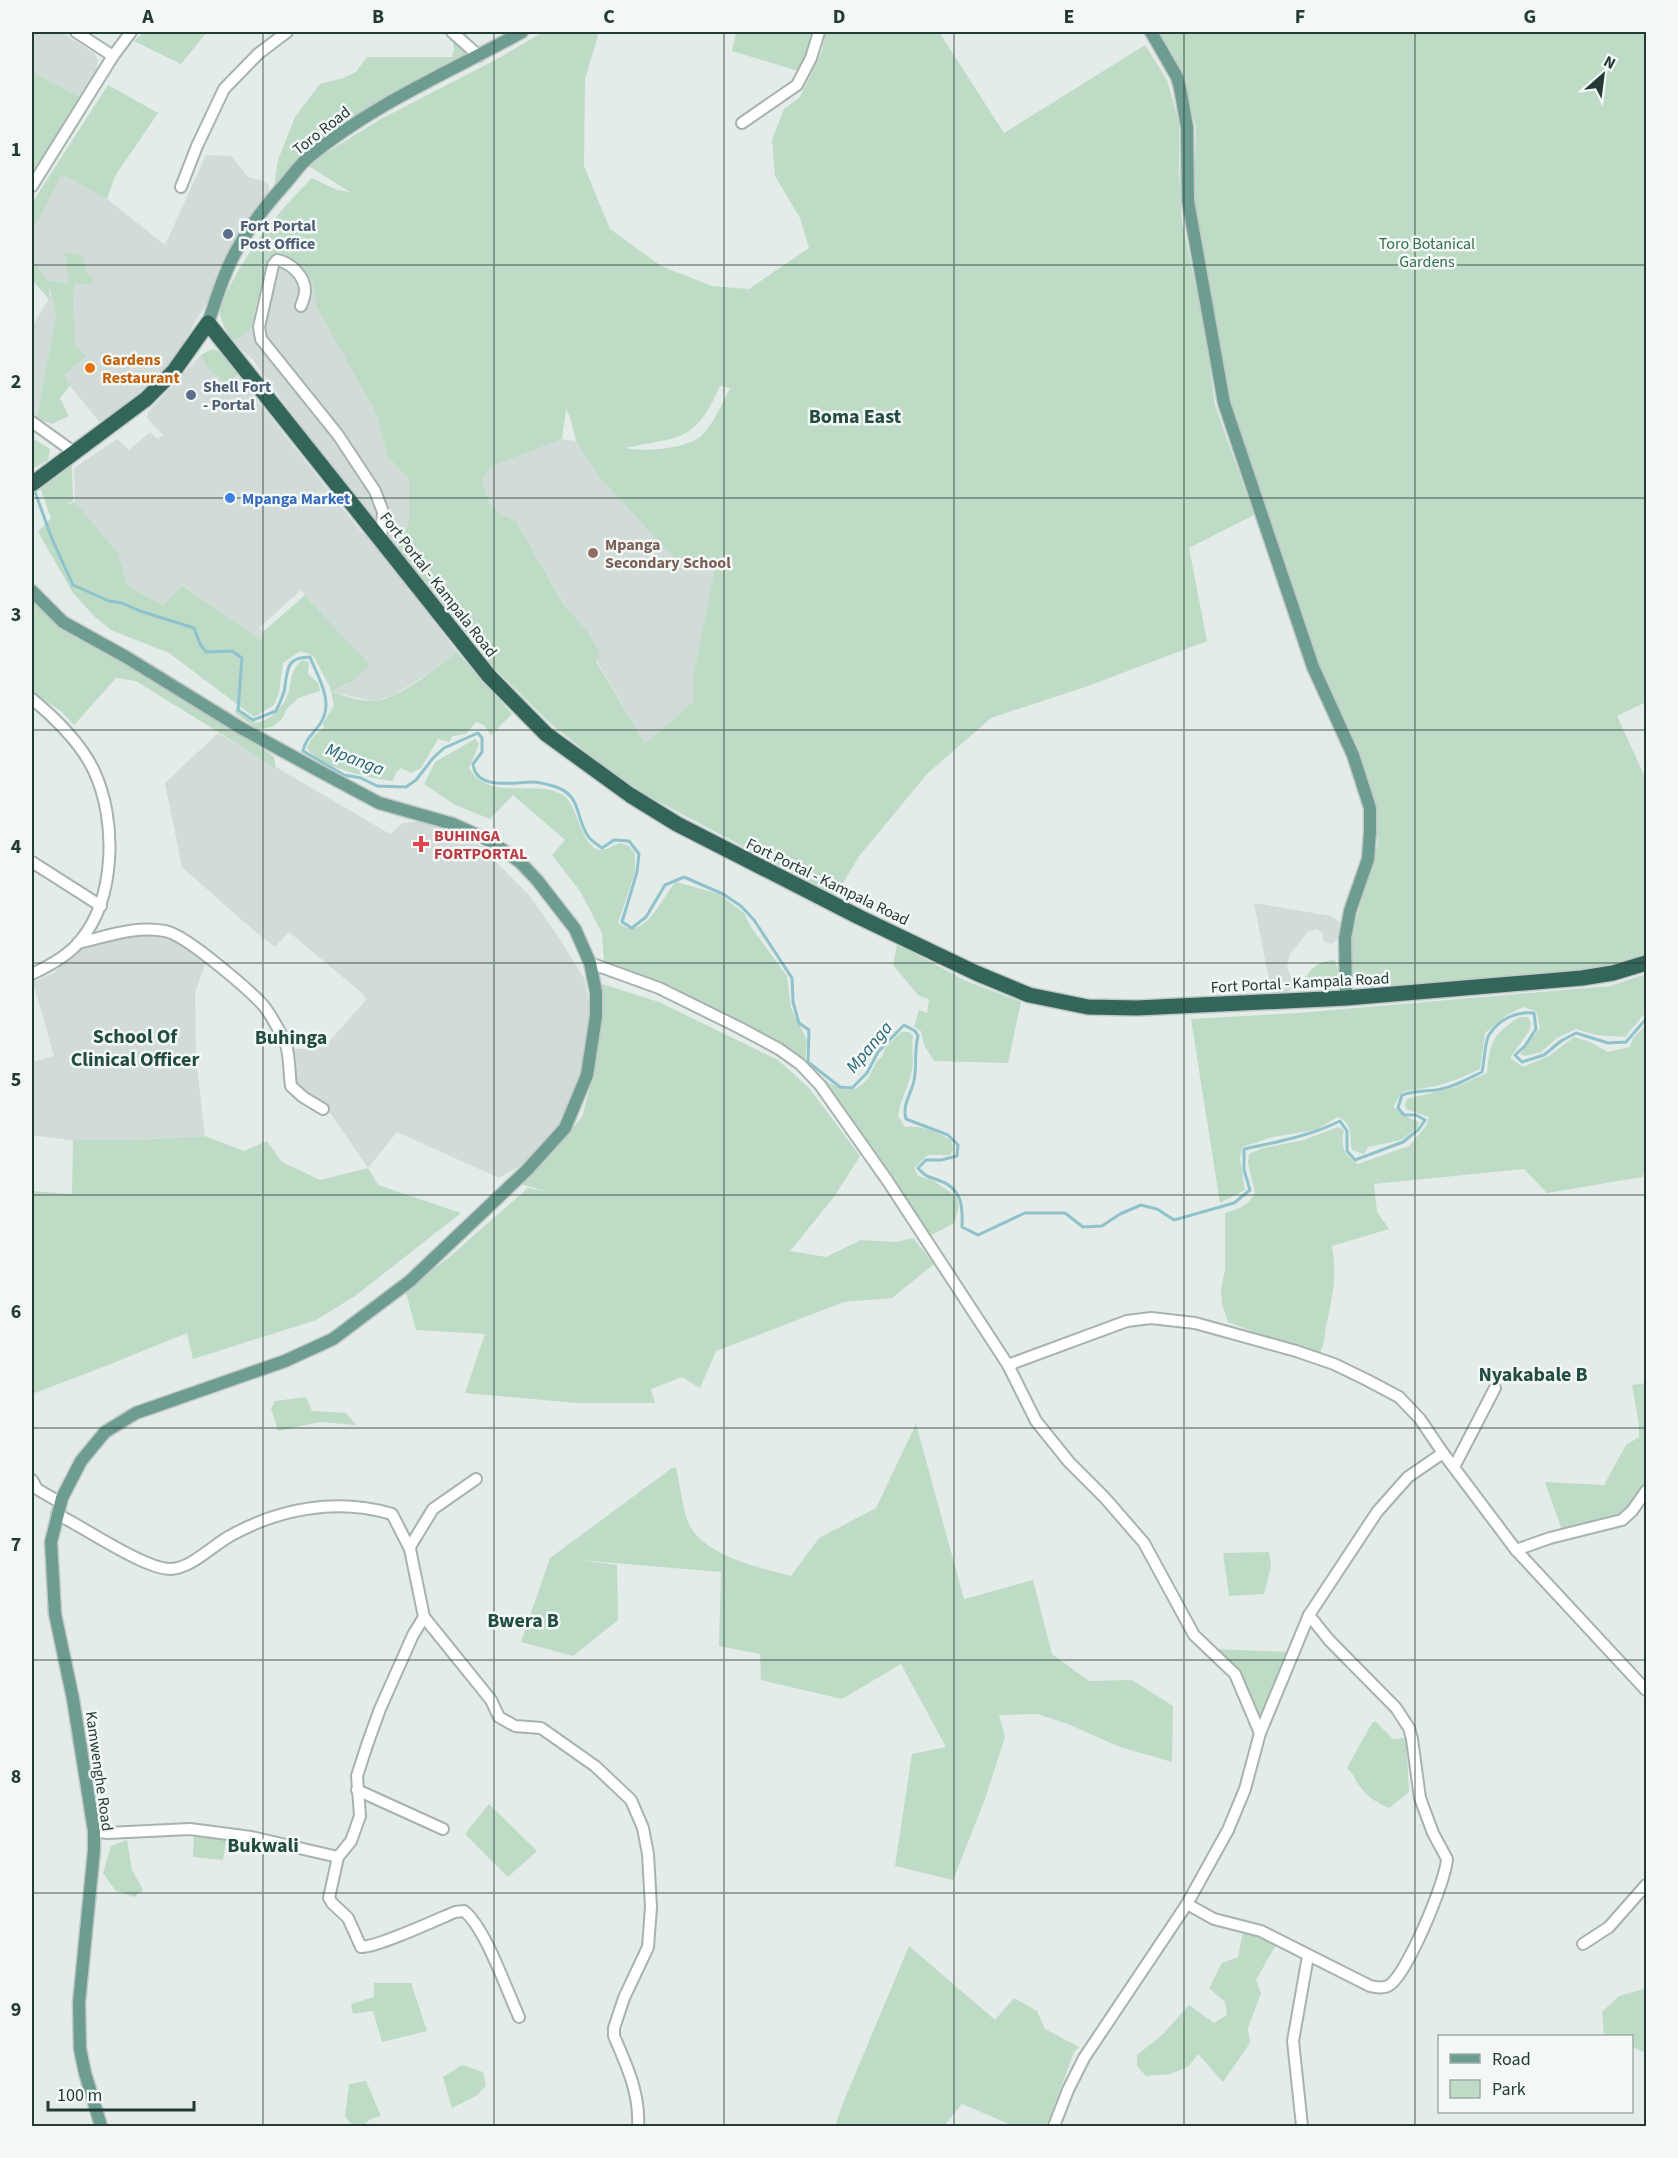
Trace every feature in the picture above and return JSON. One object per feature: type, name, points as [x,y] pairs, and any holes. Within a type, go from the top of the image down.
[{"type":"highway","name":"Fort Portal - Kampala Road","points":[[208,322],[489,676],[546,734],[630,795],[676,824],[859,917],[976,973],[1029,995],[1088,1007],[1137,1008],[1346,998],[1582,978],[1613,973],[1647,963]]},
{"type":"highway","points":[[32,484],[146,399],[174,371],[208,322]]},
{"type":"main road","name":"Toro Road","points":[[208,322],[238,246],[272,199],[308,157],[363,118],[435,76],[480,56],[522,32]]},
{"type":"main road","points":[[1151,32],[1177,77],[1182,98],[1187,127],[1188,201],[1224,403],[1313,667],[1353,755],[1370,808],[1368,859],[1350,911],[1345,938],[1346,998]]},
{"type":"main road","name":"Kamwenghe Road","points":[[32,591],[63,622],[126,657],[241,728],[379,803],[453,825],[486,839],[520,862],[575,929],[590,963],[596,992],[596,1016],[587,1075],[565,1128],[552,1144],[410,1281],[333,1338],[285,1361],[136,1413],[105,1432],[81,1461],[61,1503],[51,1542],[55,1614],[73,1699],[94,1831],[94,1851],[78,2003],[80,2049],[101,2127]]},
{"type":"street","points":[[76,32],[113,56]]},
{"type":"street","points":[[32,186],[113,56],[131,32]]},
{"type":"street","points":[[181,187],[197,146],[224,89],[258,54],[287,32]]},
{"type":"street","points":[[452,32],[480,56]]},
{"type":"street","points":[[742,123],[797,85],[811,58],[819,32]]},
{"type":"street","points":[[301,306],[305,292],[302,278],[290,264],[277,260],[273,265],[259,327],[261,339],[338,435],[375,491],[383,512],[381,540]]},
{"type":"street","points":[[32,422],[75,453]]},
{"type":"street","points":[[32,699],[58,722],[93,769],[102,792],[109,826],[108,866],[101,906],[78,943],[62,957],[32,974]]},
{"type":"street","points":[[32,862],[101,906]]},
{"type":"street","points":[[78,943],[137,930],[164,930],[177,935],[240,984],[265,1007],[286,1046],[291,1086],[322,1109]]},
{"type":"street","points":[[590,963],[659,988],[740,1028],[779,1049],[800,1064],[820,1085],[880,1170],[1008,1365],[1036,1421],[1069,1462],[1105,1498],[1144,1543],[1194,1635],[1235,1674],[1260,1733]]},
{"type":"street","points":[[1008,1365],[1127,1321],[1151,1318],[1195,1323],[1296,1351],[1334,1364],[1367,1380],[1399,1397],[1420,1419],[1516,1550],[1647,1690]]},
{"type":"street","points":[[1454,1467],[1495,1388]]},
{"type":"street","points":[[1054,2127],[1068,2090],[1084,2058],[1187,1904],[1228,1830],[1245,1789],[1260,1733],[1309,1615],[1377,1512],[1408,1477],[1443,1453]]},
{"type":"street","points":[[410,1549],[433,1509],[476,1479]]},
{"type":"street","points":[[33,1487],[61,1503],[143,1562],[159,1568],[174,1569],[203,1556],[229,1536],[270,1517],[297,1510],[336,1506],[363,1507],[392,1514],[410,1549],[424,1617],[491,1700],[499,1717],[515,1726],[541,1728],[595,1766],[631,1800],[643,1828],[648,1854],[651,1907],[648,1947],[624,1998],[614,2028],[614,2036],[633,2081],[639,2114],[638,2127]]},
{"type":"street","points":[[1516,1550],[1550,1538],[1622,1520],[1647,1491]]},
{"type":"street","points":[[1187,1904],[1214,1919],[1261,1931],[1370,1986],[1379,1988],[1388,1986],[1394,1981],[1404,1966],[1434,1905],[1447,1859],[1433,1833],[1420,1798],[1409,1728],[1396,1708],[1329,1640],[1309,1615]]},
{"type":"street","points":[[424,1617],[412,1635],[380,1709],[357,1776],[360,1816],[351,1841],[338,1857],[329,1898],[348,1918],[361,1947],[455,1912],[464,1911],[481,1932],[519,2017]]},
{"type":"street","points":[[357,1790],[443,1829]]},
{"type":"street","points":[[94,1831],[107,1833],[190,1829],[251,1837],[338,1857]]},
{"type":"street","points":[[1583,1944],[1609,1927],[1647,1885]]},
{"type":"street","points":[[1302,2127],[1293,2041],[1308,1956]]},
{"type":"shaded area","points":[[32,32],[61,32],[94,53],[98,60],[96,73],[80,97],[32,72]]},
{"type":"shaded area","points":[[206,155],[231,156],[248,177],[269,185],[268,197],[175,357],[159,376],[101,424],[63,375],[75,347],[73,296],[75,282],[87,274],[65,253],[70,283],[48,280],[32,260],[32,231],[61,173],[107,199],[165,245]]},
{"type":"shaded area","points":[[272,255],[281,258],[312,281],[318,307],[375,411],[388,457],[409,479],[409,522],[396,552],[339,483],[253,360],[232,341],[244,335],[255,314],[263,279]]},
{"type":"shaded area","points":[[51,295],[56,317],[36,419],[32,416],[32,327]]},
{"type":"shaded area","points":[[201,355],[206,366],[226,384],[237,375],[362,533],[366,530],[457,652],[428,674],[394,695],[374,701],[330,692],[344,686],[370,665],[301,590],[259,628],[263,632],[261,640],[184,586],[163,605],[127,586],[118,553],[75,502],[74,468],[117,439],[129,450],[150,432],[158,439],[163,435],[147,418],[148,412]]},
{"type":"shaded area","points":[[562,439],[576,441],[600,478],[678,562],[715,568],[694,672],[694,701],[645,744],[516,521],[500,514],[489,503],[482,481],[490,467]]},
{"type":"shaded area","points":[[218,733],[390,834],[403,823],[425,821],[475,841],[529,895],[558,936],[585,980],[589,1006],[588,1037],[572,1105],[555,1132],[520,1166],[499,1178],[397,1132],[368,1168],[327,1108],[295,1085],[292,1049],[314,1049],[328,1043],[366,1000],[363,994],[289,932],[275,947],[182,867],[165,783]]},
{"type":"shaded area","points":[[1254,903],[1331,916],[1340,922],[1337,939],[1332,944],[1323,941],[1323,934],[1317,929],[1308,932],[1290,954],[1287,966],[1294,986],[1286,994],[1272,995]]},
{"type":"shaded area","points":[[164,932],[207,958],[195,993],[196,1059],[205,1136],[83,1142],[32,1135],[32,1062],[54,1056],[33,982],[54,973],[77,946]]},
{"type":"green space","points":[[144,32],[207,32],[181,64],[134,41]]},
{"type":"green space","points":[[451,32],[466,32],[475,58],[374,113],[273,193],[278,160],[295,117],[320,84],[356,72],[367,57],[452,57],[454,49]]},
{"type":"green space","points":[[543,32],[599,32],[585,79],[584,166],[610,229],[661,266],[712,286],[749,289],[809,248],[800,218],[775,176],[772,140],[784,109],[800,97],[822,51],[825,32],[939,32],[1004,133],[1145,45],[1167,80],[1179,122],[1182,221],[1204,326],[1215,405],[1254,515],[1189,548],[1207,641],[1088,686],[991,718],[927,774],[860,855],[834,898],[784,868],[648,796],[610,771],[550,723],[477,651],[396,552],[409,522],[409,479],[388,457],[375,411],[317,307],[312,281],[281,258],[272,255],[263,279],[251,327],[244,335],[232,341],[220,315],[224,297],[255,244],[288,203],[312,178],[337,190],[350,192],[307,165],[379,120],[499,58]],"holes":[[[720,386],[730,388],[710,426],[701,436],[676,447],[642,450],[625,448],[672,438],[693,428],[711,405]],[[566,409],[576,441],[600,478],[678,562],[715,568],[694,672],[694,701],[645,744],[596,661],[600,653],[588,633],[564,605],[516,521],[500,514],[489,503],[482,481],[490,467],[562,439]]]},
{"type":"green space","points":[[736,32],[813,32],[811,47],[798,71],[732,51]]},
{"type":"green space","name":"Toro Botanical Gardens","points":[[1155,32],[1646,32],[1646,702],[1617,716],[1646,779],[1646,956],[1597,972],[1461,985],[1375,988],[1361,984],[1352,971],[1351,937],[1378,843],[1374,807],[1359,750],[1320,666],[1230,403],[1194,202],[1196,127],[1181,71]]},
{"type":"green space","points":[[32,72],[80,97],[32,179]]},
{"type":"green space","points":[[108,85],[158,113],[115,176],[107,199],[62,174],[32,231],[32,203]]},
{"type":"green space","points":[[65,253],[83,255],[87,274],[92,277],[92,284],[75,283],[73,296],[75,346],[86,356],[64,375],[70,386],[60,398],[69,416],[52,424],[36,419],[56,317],[49,286],[50,300],[32,280],[32,260],[48,280],[69,283]]},
{"type":"green space","points":[[212,349],[223,352],[243,370],[226,384],[206,366],[201,355]]},
{"type":"green space","points":[[32,438],[50,449],[48,460],[34,468],[32,467]]},
{"type":"green space","points":[[72,464],[73,501],[67,505],[75,502],[118,553],[127,586],[163,605],[183,586],[261,640],[263,632],[305,595],[370,665],[354,680],[331,692],[314,657],[308,653],[299,652],[283,663],[279,692],[274,705],[254,717],[169,653],[111,630],[94,616],[73,593],[38,532],[51,518],[39,484]]},
{"type":"green space","points":[[32,598],[61,628],[243,733],[274,757],[276,768],[136,681],[116,678],[74,725],[61,711],[32,692]]},
{"type":"green space","points":[[457,652],[512,714],[491,735],[484,725],[476,722],[466,734],[453,736],[449,742],[438,739],[421,768],[411,773],[401,768],[396,772],[393,781],[360,775],[333,766],[312,754],[307,747],[312,738],[324,727],[323,723],[334,706],[331,692],[362,700],[383,699],[417,682]]},
{"type":"green space","points":[[302,660],[309,662],[308,674],[318,683],[320,691],[298,698],[287,709],[282,719],[272,727],[257,729],[235,713],[235,710],[255,723],[273,715],[286,699],[293,672]]},
{"type":"green space","points":[[475,739],[479,744],[469,768],[478,779],[488,785],[500,787],[552,790],[568,800],[585,836],[595,848],[602,850],[620,843],[629,846],[635,854],[635,872],[618,923],[628,928],[636,928],[644,923],[652,916],[676,882],[719,894],[744,913],[751,927],[787,976],[791,1008],[807,1040],[805,1061],[828,1082],[845,1089],[854,1089],[862,1085],[882,1057],[885,1048],[901,1032],[909,1032],[913,1036],[912,1070],[898,1116],[905,1127],[924,1128],[951,1140],[953,1149],[950,1155],[928,1155],[914,1168],[918,1176],[934,1181],[957,1197],[959,1207],[954,1223],[930,1236],[818,1084],[778,1050],[604,963],[602,933],[580,891],[552,855],[565,840],[513,795],[490,819],[455,805],[424,784],[435,762]]},
{"type":"green space","points":[[897,944],[966,981],[1021,1002],[1008,1063],[934,1061],[924,1045],[921,1031],[914,1027],[919,1010],[927,1013],[929,999],[919,996],[893,965]]},
{"type":"green space","points":[[1335,960],[1338,971],[1336,986],[1324,989],[1303,987],[1301,983],[1315,967],[1323,962]]},
{"type":"green space","points":[[1646,974],[1646,1012],[1625,1037],[1595,1035],[1576,1029],[1557,1038],[1541,1052],[1525,1056],[1520,1054],[1540,1028],[1536,1011],[1523,1007],[1507,1015],[1485,1033],[1480,1069],[1436,1086],[1402,1092],[1393,1107],[1419,1122],[1418,1127],[1401,1140],[1368,1147],[1364,1154],[1352,1150],[1349,1127],[1338,1117],[1315,1130],[1273,1137],[1242,1147],[1240,1158],[1245,1190],[1220,1203],[1191,1019],[1298,1013],[1610,986]]},
{"type":"green space","points":[[599,983],[659,1002],[778,1060],[809,1088],[860,1156],[834,1197],[790,1251],[826,1257],[861,1240],[896,1242],[913,1238],[934,1264],[892,1298],[844,1302],[716,1351],[700,1388],[682,1377],[651,1389],[655,1403],[577,1403],[465,1393],[485,1334],[416,1330],[405,1289],[447,1259],[528,1188],[545,1191],[516,1183],[554,1149],[582,1117],[594,1073],[599,1035]]},
{"type":"green space","points":[[1519,1017],[1528,1017],[1531,1023],[1529,1031],[1510,1058],[1523,1067],[1549,1056],[1574,1037],[1590,1042],[1608,1052],[1630,1047],[1633,1038],[1646,1025],[1646,1168],[1642,1177],[1547,1193],[1524,1169],[1374,1184],[1377,1212],[1389,1229],[1332,1246],[1334,1284],[1324,1342],[1319,1355],[1228,1322],[1222,1304],[1221,1290],[1225,1269],[1225,1213],[1246,1204],[1255,1193],[1248,1163],[1249,1154],[1263,1148],[1304,1140],[1338,1127],[1344,1130],[1344,1150],[1358,1164],[1409,1146],[1426,1126],[1429,1117],[1406,1109],[1407,1099],[1456,1087],[1487,1073],[1489,1053],[1494,1040],[1503,1029]]},
{"type":"green space","points":[[205,1136],[244,1151],[267,1141],[282,1162],[320,1180],[368,1168],[378,1185],[461,1213],[355,1296],[316,1320],[193,1359],[187,1333],[32,1394],[32,1191],[72,1194],[73,1140]]},
{"type":"green space","points":[[1646,1383],[1646,1497],[1624,1524],[1565,1539],[1545,1482],[1604,1485],[1626,1445],[1639,1437],[1632,1385]]},
{"type":"green space","points":[[306,1397],[312,1411],[346,1413],[356,1425],[320,1422],[278,1431],[271,1408],[275,1401]]},
{"type":"green space","points":[[916,1424],[964,1599],[1033,1580],[1052,1654],[1089,1681],[1132,1680],[1173,1706],[1172,1762],[1120,1747],[1068,1724],[1037,1714],[999,1715],[1005,1737],[985,1799],[953,1880],[895,1866],[912,1754],[946,1747],[901,1664],[842,1699],[761,1680],[760,1654],[719,1646],[721,1572],[578,1560],[617,1565],[618,1620],[573,1656],[521,1642],[550,1558],[672,1468],[676,1468],[688,1521],[698,1536],[721,1553],[791,1576],[819,1538],[876,1508]]},
{"type":"green space","points":[[1269,1552],[1271,1566],[1264,1594],[1229,1596],[1223,1553]]},
{"type":"green space","points":[[1214,1649],[1290,1652],[1263,1719],[1249,1695]]},
{"type":"green space","points":[[1375,1721],[1393,1739],[1406,1738],[1409,1792],[1389,1808],[1367,1795],[1347,1768]]},
{"type":"green space","points":[[489,1804],[537,1851],[508,1877],[465,1834]]},
{"type":"green space","points":[[194,1832],[227,1836],[223,1860],[193,1857]]},
{"type":"green space","points":[[127,1840],[132,1870],[143,1890],[134,1897],[115,1890],[103,1873],[111,1846]]},
{"type":"green space","points":[[1243,1931],[1281,1936],[1256,1980],[1261,1993],[1248,2028],[1250,2043],[1223,2082],[1198,2054],[1188,2067],[1170,2074],[1146,2076],[1137,2066],[1137,2055],[1163,2034],[1189,2005],[1214,2023],[1227,2015],[1225,2002],[1209,1988],[1222,1963],[1238,1957]]},
{"type":"green space","points":[[909,1946],[995,2020],[1014,1998],[1037,2011],[1045,2029],[1079,2047],[1074,2052],[1047,2126],[1014,2126],[962,2104],[944,2126],[835,2126]]},
{"type":"green space","points":[[374,1983],[411,1983],[427,2031],[382,2042],[373,2011],[353,2014],[351,2004],[374,1997]]},
{"type":"green space","points":[[1646,1990],[1646,2053],[1633,2047],[1633,2035],[1604,2035],[1602,2012],[1619,1996]]},
{"type":"green space","points":[[462,2065],[483,2072],[486,2086],[476,2096],[452,2108],[443,2077]]},
{"type":"green space","points":[[366,2081],[381,2116],[369,2120],[364,2126],[348,2126],[351,2124],[345,2116],[349,2084]]},
{"type":"waterway","name":"Mpanga","points":[[34,489],[52,539],[73,585],[109,601],[122,603],[194,628],[206,652],[232,651],[242,658],[238,710],[253,720],[276,711],[284,692],[291,663],[310,657],[324,690],[326,707],[320,724],[308,739],[303,751],[344,775],[361,778],[377,786],[406,787],[416,780],[444,748],[478,733],[482,738],[482,752],[473,764],[476,773],[481,778],[488,782],[539,782],[556,787],[574,801],[584,829],[592,841],[602,848],[614,840],[629,841],[639,854],[637,872],[622,922],[632,928],[646,917],[665,885],[684,877],[723,894],[741,906],[754,920],[792,978],[793,1002],[799,1023],[809,1030],[808,1062],[840,1087],[852,1088],[867,1073],[878,1052],[904,1025],[915,1031],[918,1036],[915,1075],[906,1104],[906,1119],[948,1135],[958,1145],[957,1156],[941,1160],[926,1160],[918,1168],[927,1176],[946,1183],[952,1188],[961,1205],[962,1227],[978,1235],[1025,1213],[1065,1213],[1083,1227],[1102,1226],[1120,1214],[1141,1205],[1157,1209],[1174,1220],[1234,1203],[1250,1190],[1244,1170],[1244,1149],[1305,1135],[1340,1121],[1347,1131],[1347,1151],[1355,1160],[1403,1142],[1419,1129],[1425,1120],[1416,1115],[1404,1115],[1398,1108],[1402,1095],[1448,1087],[1482,1072],[1489,1035],[1509,1017],[1521,1013],[1534,1013],[1536,1029],[1525,1046],[1515,1055],[1522,1062],[1544,1055],[1561,1041],[1576,1033],[1608,1043],[1626,1042],[1646,1019]]},
{"type":"place","name":"Fort Portal Post Office","points":[[228,234]]},
{"type":"place","name":"Gardens Restaurant","points":[[90,368]]},
{"type":"place","name":"Shell Fort - Portal","points":[[191,395]]},
{"type":"place","name":"Mpanga Market","points":[[230,498]]},
{"type":"place","name":"Mpanga Secondary School","points":[[593,553]]},
{"type":"place","name":"BUHINGA FORTPORTAL","points":[[421,844]]},
{"type":"district","name":"Boma East","points":[[855,416]]},
{"type":"district","name":"Buhinga","points":[[291,1037]]},
{"type":"district","name":"School Of Clinical Officer","points":[[135,1048]]},
{"type":"district","name":"Nyakabale B","points":[[1533,1374]]},
{"type":"district","name":"Bwera B","points":[[523,1620]]},
{"type":"district","name":"Bukwali","points":[[263,1845]]}]
